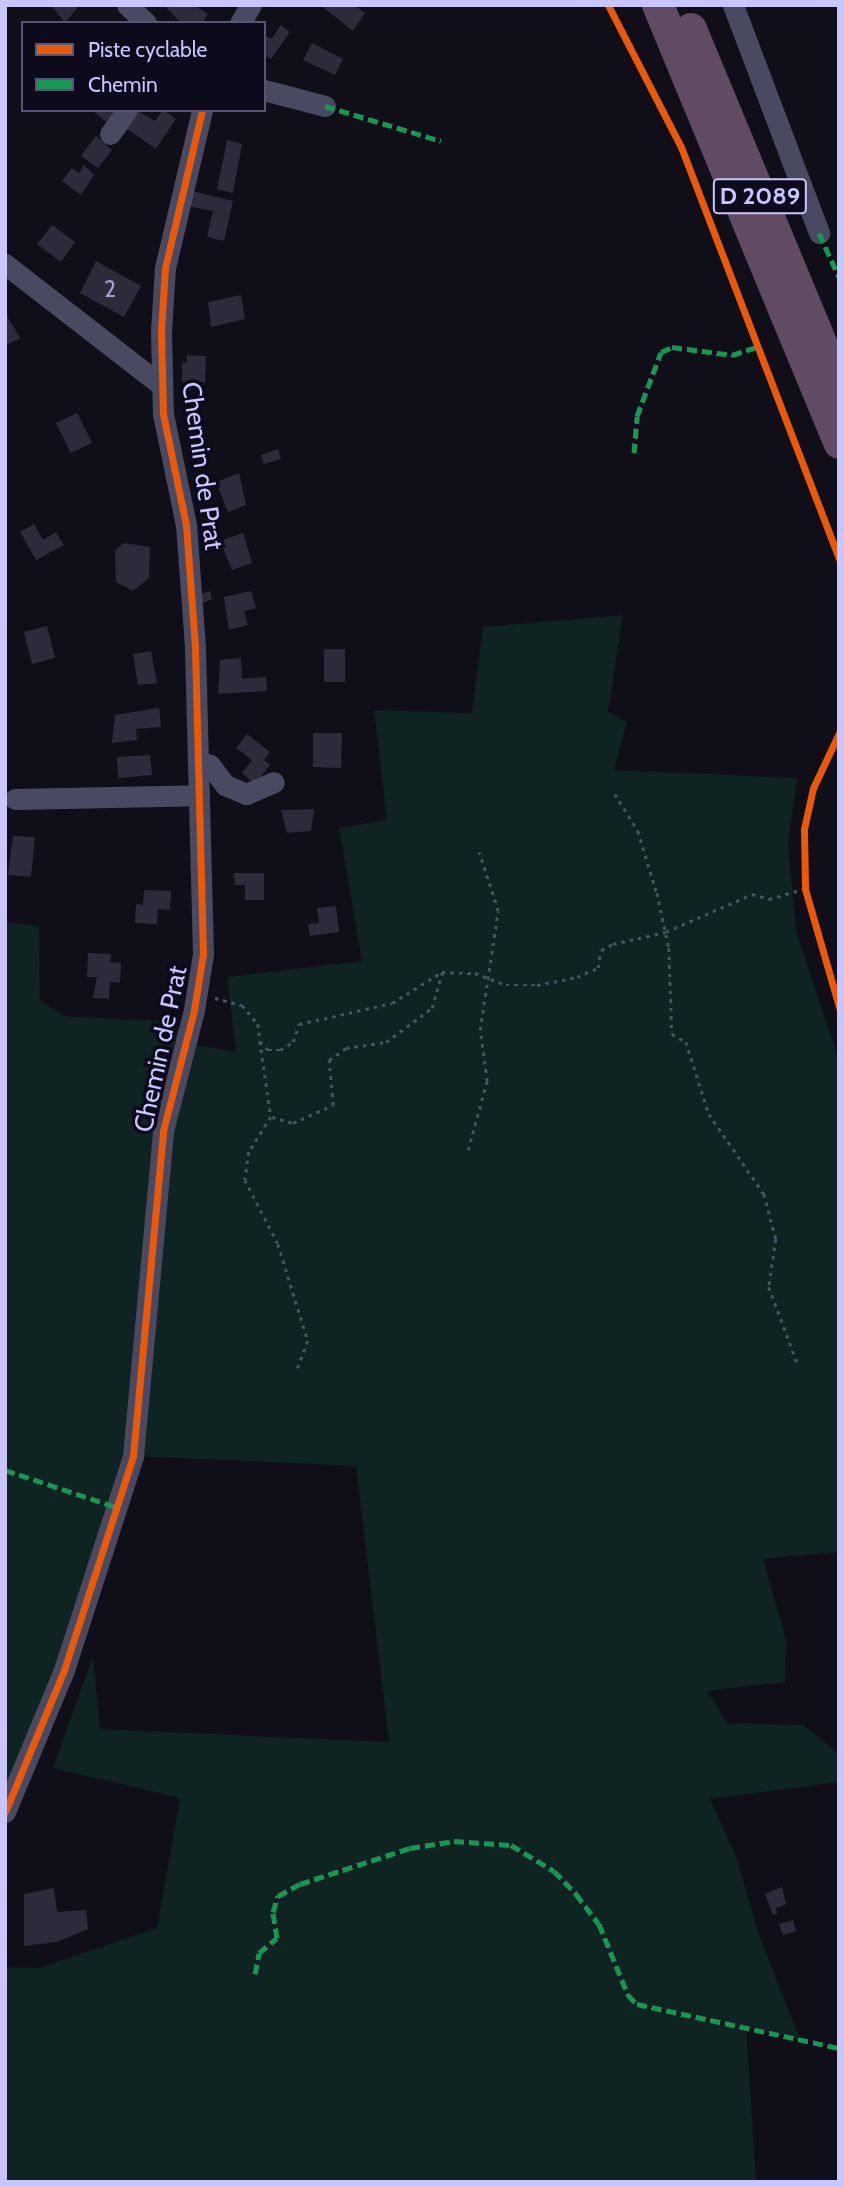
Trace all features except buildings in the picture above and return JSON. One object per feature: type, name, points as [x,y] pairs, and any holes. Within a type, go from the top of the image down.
[{"type":"highway","name":"D 2089","points":[[657,5],[839,443]]},
{"type":"highway","name":"D 2089","points":[[681,5],[839,387]]},
{"type":"street","points":[[127,5],[144,21]]},
{"type":"street","points":[[241,21],[251,5]]},
{"type":"street","points":[[733,5],[819,233]]},
{"type":"street","points":[[266,91],[325,106]]},
{"type":"street","points":[[110,134],[126,112]]},
{"type":"street","name":"Chemin de Prat","points":[[5,1812],[64,1670],[133,1456],[163,1131],[203,954],[199,762],[186,525],[163,414],[161,385],[165,268],[202,112]]},
{"type":"street","points":[[5,264],[161,385]]},
{"type":"street","points":[[199,762],[210,765],[225,785],[246,794],[274,782]]},
{"type":"street","points":[[15,799],[199,794]]},
{"type":"path","points":[[615,794],[638,831],[666,932],[672,1034],[686,1042],[709,1114],[764,1194],[776,1239],[769,1287],[798,1365]]},
{"type":"path","points":[[468,1150],[487,1082],[480,1030],[498,911],[479,852]]},
{"type":"path","points":[[260,1041],[268,1050],[280,1051],[293,1042],[299,1024],[392,1003],[442,972],[488,978],[506,985],[537,985],[577,977],[598,968],[601,950],[666,932],[752,894],[769,899],[805,889]]},
{"type":"path","points":[[271,1117],[293,1123],[333,1105],[329,1060],[346,1048],[386,1042],[432,1008],[442,972]]},
{"type":"path","points":[[196,992],[242,1005],[258,1024],[271,1117],[249,1152],[245,1180],[278,1244],[308,1341],[297,1369]]},
{"type":"green space","points":[[623,615],[608,711],[627,722],[614,770],[797,778],[788,843],[796,931],[839,1061],[839,1552],[763,1559],[786,1640],[785,1682],[707,1691],[727,1723],[803,1725],[839,1754],[839,1782],[710,1799],[737,1859],[759,1935],[800,2039],[746,2028],[756,2182],[5,2182],[5,1967],[39,1968],[157,1928],[180,1798],[53,1768],[93,1656],[100,1729],[389,1742],[356,1466],[133,1456],[5,1812],[5,922],[39,926],[40,1000],[64,1016],[176,1022],[184,1043],[236,1052],[227,977],[362,961],[339,828],[387,820],[374,710],[472,713],[483,627]]},
{"type":"marked path","points":[[325,106],[441,141]]},
{"type":"marked path","points":[[819,233],[839,277]]},
{"type":"marked path","points":[[634,453],[637,416],[661,352],[672,347],[732,355],[759,346]]},
{"type":"marked path","points":[[5,1470],[119,1508]]},
{"type":"marked path","points":[[255,1974],[259,1953],[277,1938],[273,1912],[278,1896],[300,1884],[410,1848],[454,1841],[511,1845],[554,1871],[576,1894],[599,1924],[628,1995],[637,2004],[839,2048]]},
{"type":"cycle path","points":[[608,5],[681,147],[839,559]]},
{"type":"cycle path","points":[[5,1812],[64,1670],[133,1456],[163,1131],[194,1010],[203,954],[195,647],[186,525],[163,414],[161,331],[165,268],[202,112]]},
{"type":"cycle path","points":[[839,733],[813,788],[804,829],[805,889],[839,1007]]}]
